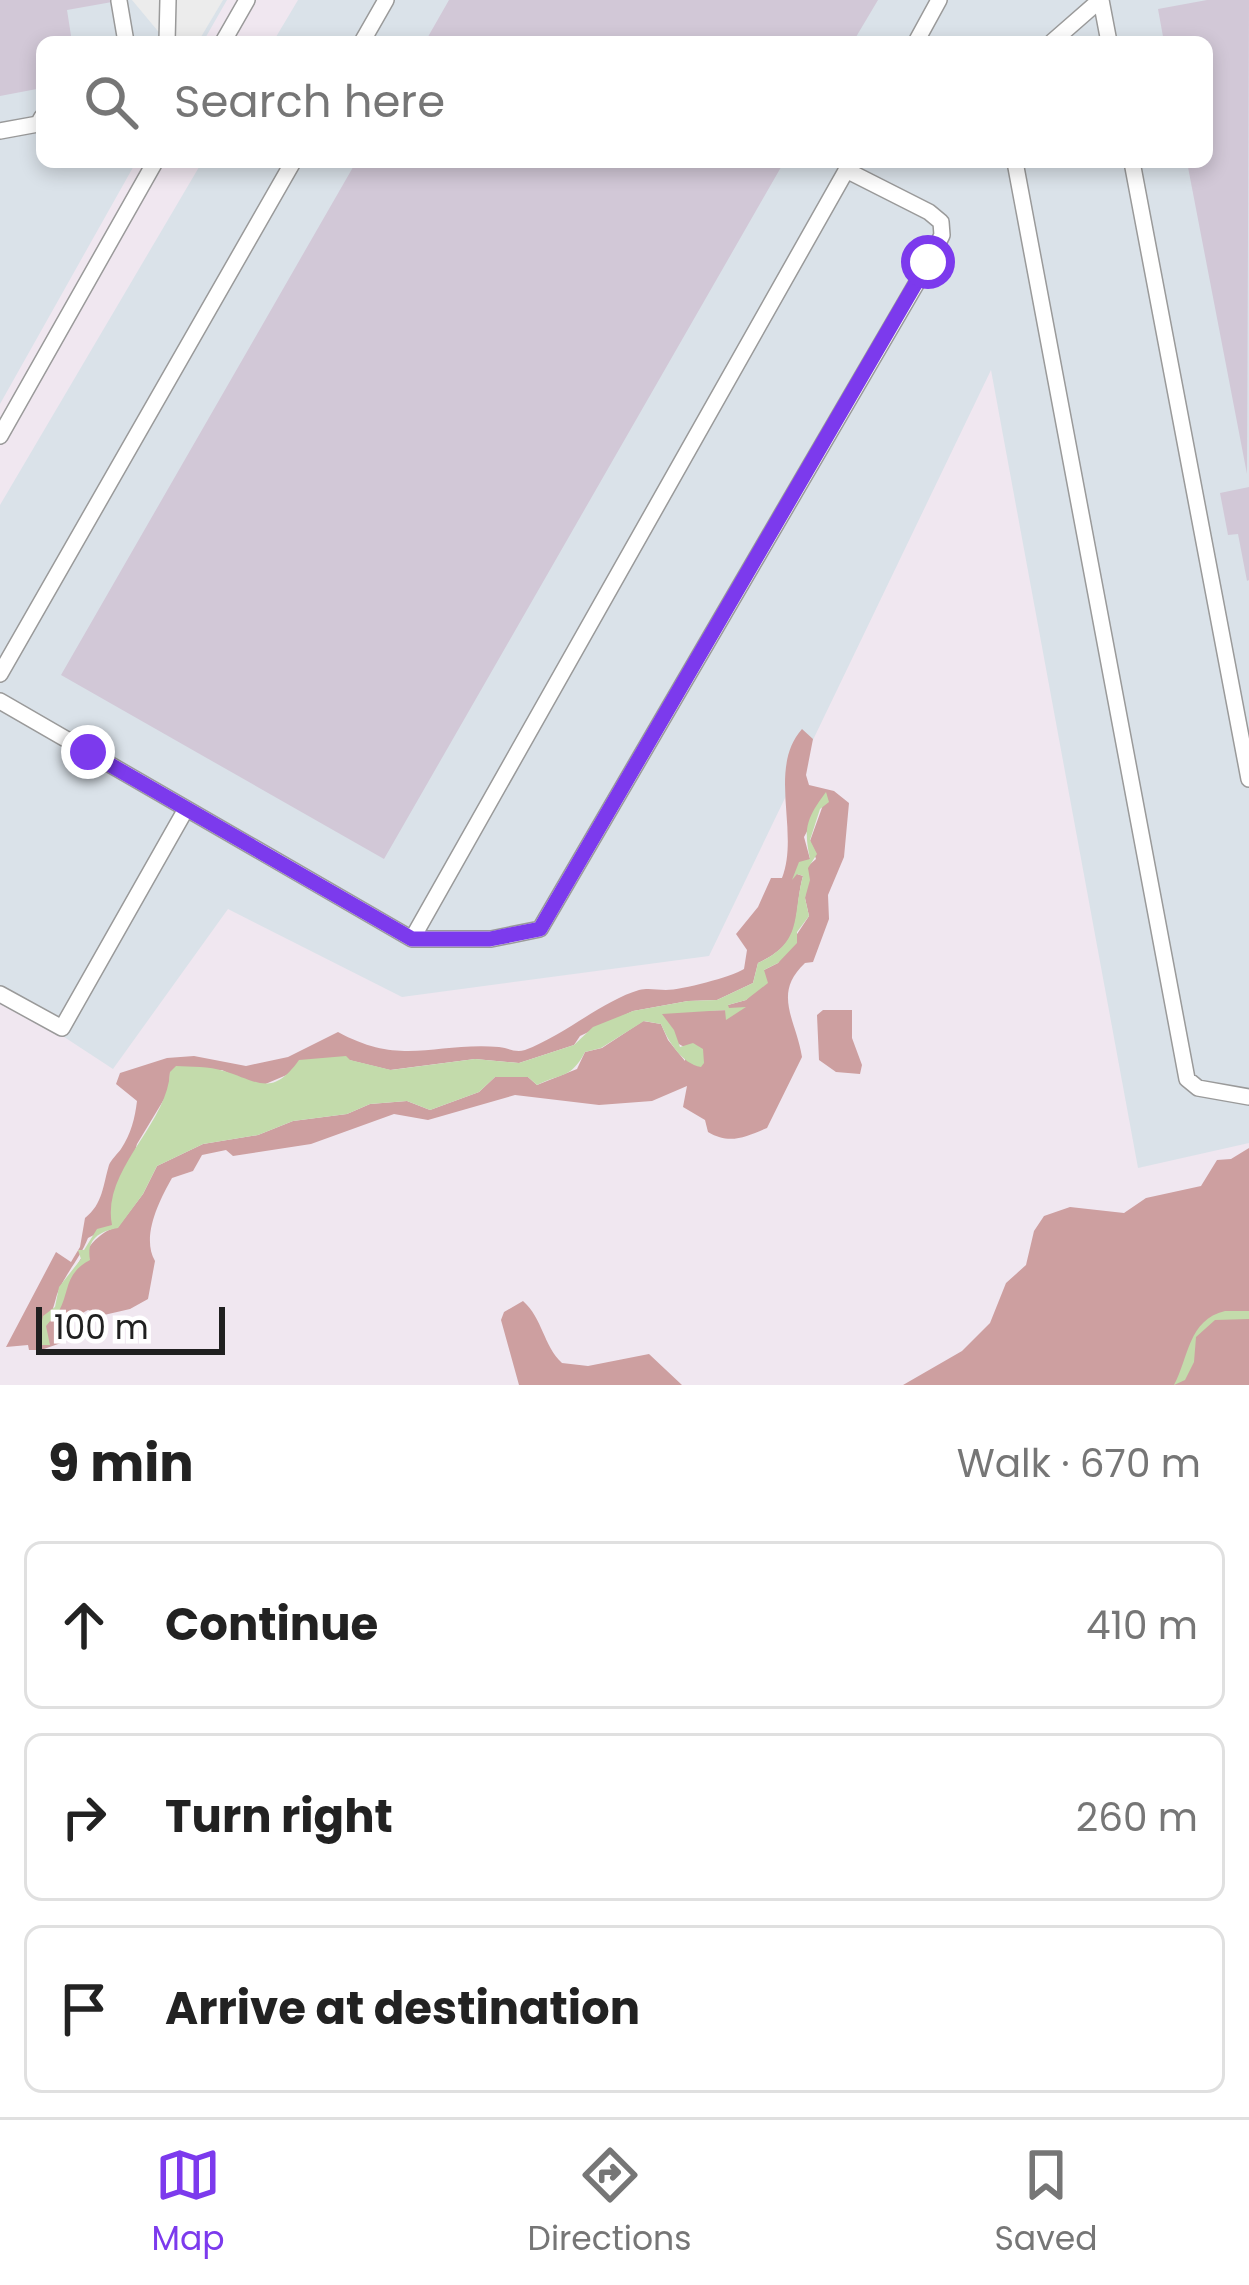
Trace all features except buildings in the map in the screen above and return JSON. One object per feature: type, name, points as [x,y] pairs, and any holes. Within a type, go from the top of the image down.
[{"type":"street","points":[[166,36],[168,0]]},
{"type":"street","points":[[226,36],[247,0]]},
{"type":"street","points":[[365,36],[386,0]]},
{"type":"street","points":[[919,36],[938,0]]},
{"type":"street","points":[[1059,36],[1101,0],[1108,36]]},
{"type":"street","points":[[118,1],[125,36]]},
{"type":"street","points":[[0,130],[36,124]]},
{"type":"street","points":[[0,436],[152,168]]},
{"type":"street","points":[[0,674],[290,168]]},
{"type":"street","points":[[412,939],[847,168]]},
{"type":"street","points":[[0,701],[412,939],[490,939],[540,929],[942,235],[941,222],[929,212],[852,168]]},
{"type":"street","points":[[1016,168],[1187,1079],[1198,1088],[1249,1097]]},
{"type":"street","points":[[1133,168],[1249,779]]},
{"type":"street","points":[[0,994],[62,1028],[187,809]]},
{"type":"shaded area","points":[[0,0],[227,0],[206,36],[36,36],[36,168],[133,168],[0,404]]},
{"type":"shaded area","points":[[132,0],[223,0],[202,36],[162,36]]},
{"type":"shaded area","points":[[298,0],[1249,0],[1249,1143],[1138,1168],[991,370],[709,956],[402,997],[228,909],[113,1069],[0,995],[0,505],[198,168],[1213,168],[1213,36],[277,36]]},
{"type":"shaded area","points":[[802,729],[813,739],[806,775],[809,785],[834,791],[849,803],[844,857],[828,895],[829,919],[813,962],[805,963],[790,985],[789,1007],[802,1057],[767,1128],[731,1139],[708,1132],[705,1120],[683,1107],[687,1086],[652,1101],[599,1105],[515,1095],[428,1120],[394,1114],[311,1144],[233,1156],[226,1150],[202,1155],[193,1171],[172,1178],[157,1208],[151,1230],[155,1261],[148,1299],[104,1315],[88,1310],[70,1323],[61,1343],[41,1350],[29,1350],[28,1345],[6,1347],[56,1252],[71,1262],[80,1247],[85,1218],[99,1200],[109,1165],[130,1132],[137,1101],[116,1084],[120,1073],[167,1058],[194,1056],[246,1066],[288,1057],[338,1032],[400,1051],[476,1046],[521,1051],[626,995],[694,985],[744,969],[747,950],[736,934],[758,907],[771,878],[782,878],[787,860],[785,782],[792,745]],"holes":[[[827,794],[810,841],[816,859],[807,867],[809,916],[778,963],[764,970],[764,980],[746,1000],[728,1005],[737,1010],[661,1014],[677,1043],[686,1048],[685,1061],[661,1024],[643,1021],[602,1048],[585,1052],[577,1069],[537,1085],[528,1077],[495,1077],[479,1092],[430,1110],[407,1101],[370,1104],[347,1114],[293,1121],[258,1135],[203,1144],[157,1166],[118,1227],[93,1242],[46,1326],[58,1291],[88,1238],[113,1225],[137,1144],[169,1091],[170,1072],[222,1070],[252,1085],[263,1085],[349,1060],[390,1070],[475,1059],[519,1063],[574,1045],[580,1036],[633,1011],[717,1000],[753,983],[758,963],[784,946],[790,936],[803,876],[797,874],[810,859],[804,837]]]},
{"type":"shaded area","points":[[826,792],[829,802],[820,809],[810,840],[817,854],[808,868],[805,898],[809,916],[797,932],[797,943],[764,970],[768,983],[746,1000],[728,1005],[746,1007],[726,1020],[725,1010],[662,1014],[680,1047],[693,1043],[703,1049],[701,1067],[682,1057],[661,1024],[644,1021],[601,1048],[585,1052],[570,1071],[537,1085],[528,1077],[495,1077],[479,1092],[430,1110],[407,1101],[370,1104],[347,1114],[293,1121],[258,1135],[203,1144],[157,1166],[118,1228],[96,1237],[90,1260],[72,1277],[59,1311],[46,1326],[50,1345],[37,1345],[43,1316],[55,1307],[59,1287],[81,1259],[78,1250],[84,1250],[97,1229],[112,1225],[116,1185],[159,1110],[176,1066],[218,1069],[264,1084],[281,1079],[299,1060],[346,1056],[391,1070],[475,1059],[519,1063],[574,1045],[593,1027],[633,1011],[717,1000],[753,983],[758,963],[790,937],[803,876],[797,874],[792,880],[799,862],[810,859],[808,825]]},
{"type":"shaded area","points":[[823,1010],[852,1010],[860,1074],[836,1072],[819,1060],[817,1015]]},
{"type":"shaded area","points":[[1249,1148],[1249,1385],[903,1385],[962,1351],[990,1323],[1006,1283],[1026,1265],[1034,1231],[1044,1216],[1070,1207],[1124,1213],[1146,1198],[1201,1186],[1217,1160],[1231,1159]]},
{"type":"shaded area","points":[[523,1301],[562,1363],[588,1366],[649,1354],[682,1385],[519,1385],[501,1320],[504,1312]]},
{"type":"shaded area","points":[[1225,1311],[1249,1311],[1249,1319],[1215,1320],[1196,1337],[1194,1362],[1185,1380],[1174,1385],[1197,1331]]},
{"type":"route","points":[[88,752],[412,939],[490,939],[540,929],[928,262]]}]
